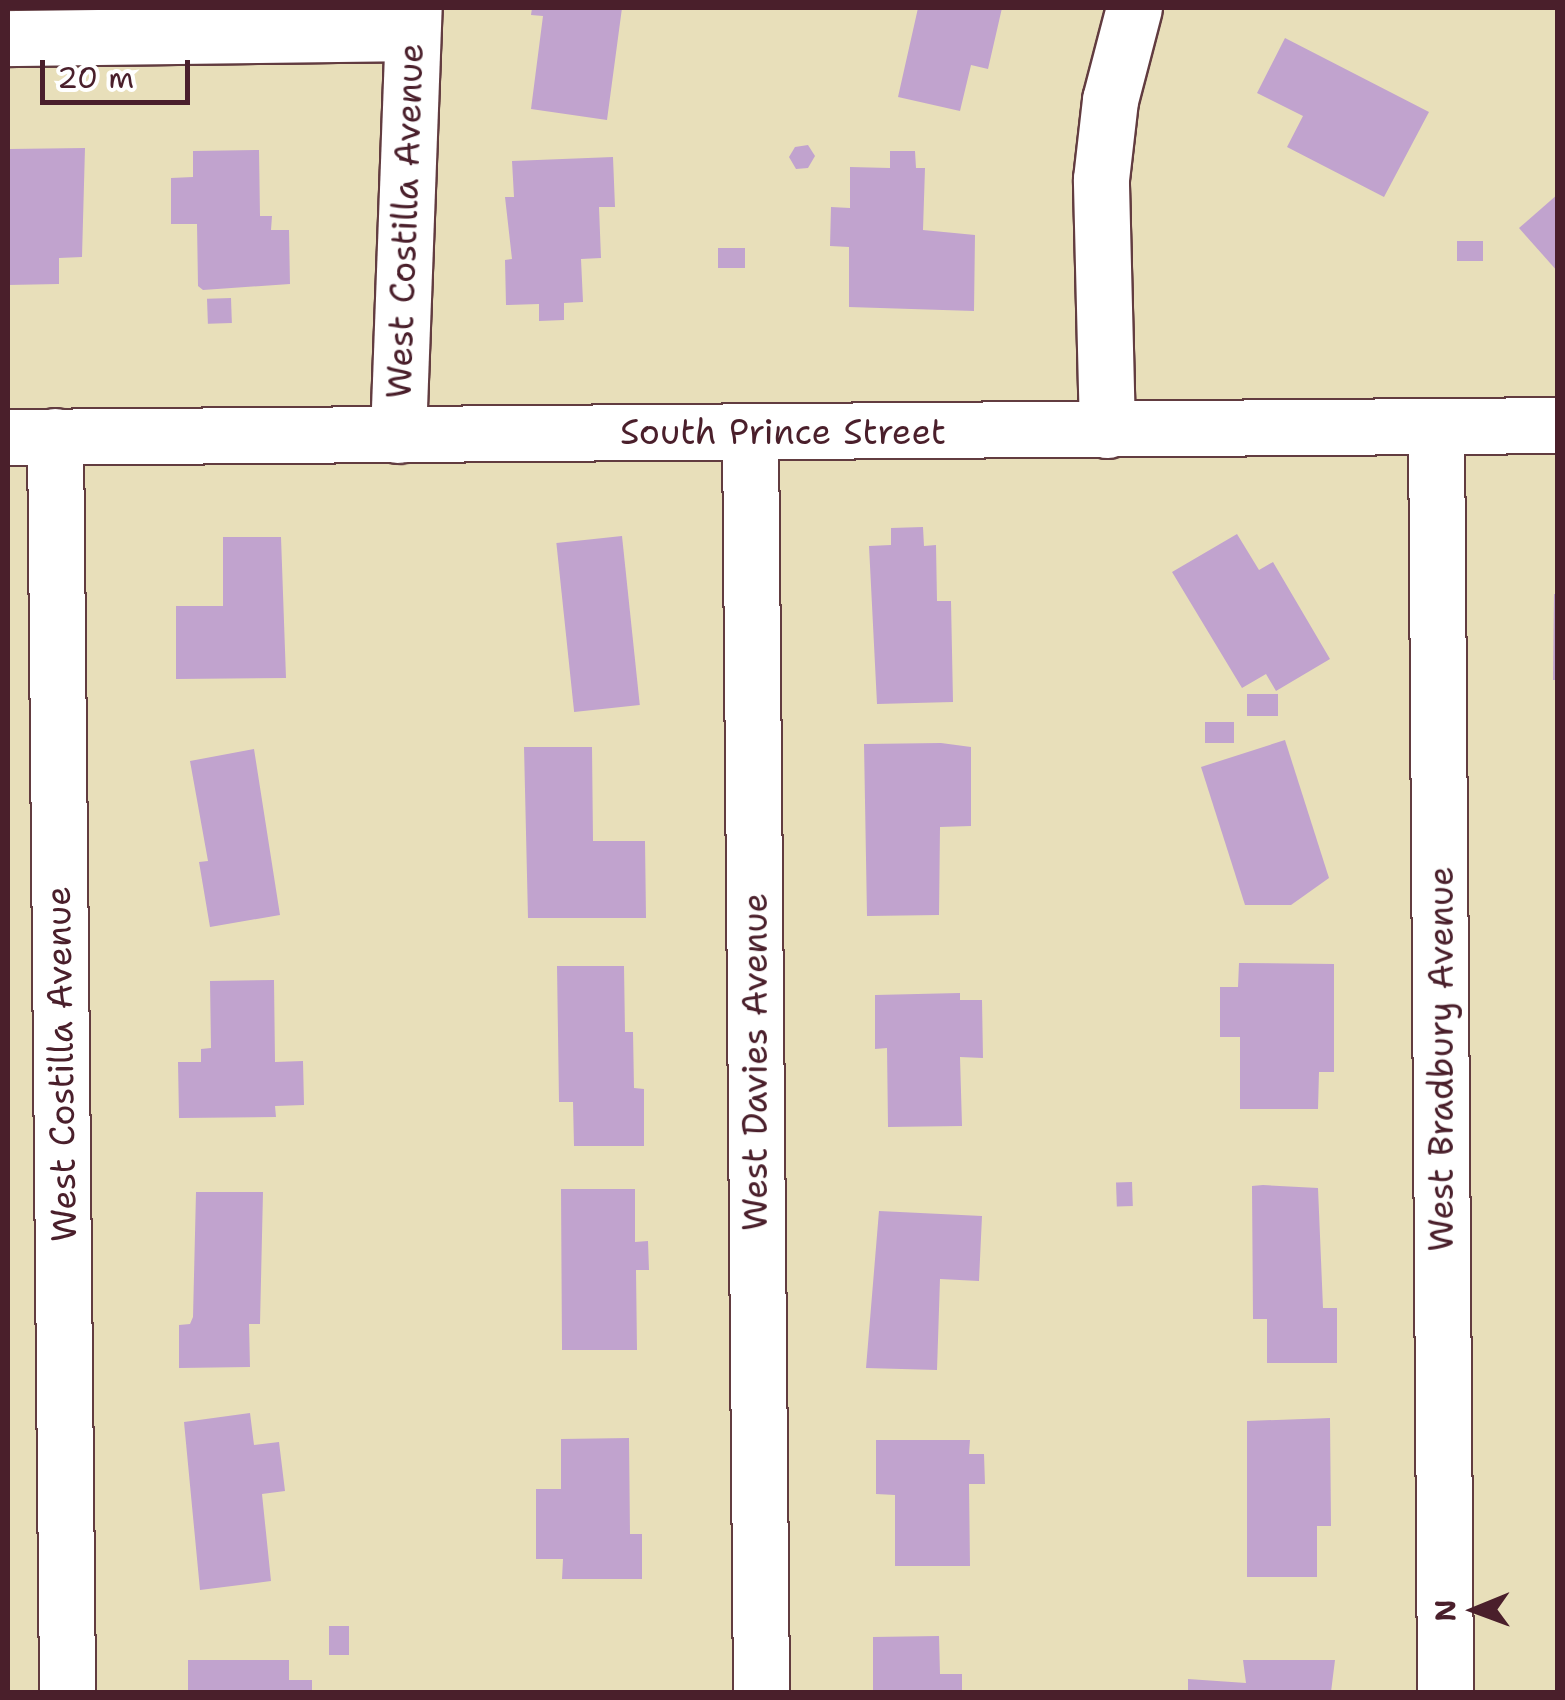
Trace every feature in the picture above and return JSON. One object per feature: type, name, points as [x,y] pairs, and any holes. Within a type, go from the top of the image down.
[{"type":"street","points":[[1108,430],[1102,179],[1110,100],[1134,8]]},
{"type":"street","points":[[8,38],[412,20]]},
{"type":"street","name":"West Costilla Avenue","points":[[398,435],[412,20]]},
{"type":"street","name":"South Prince Street","points":[[31,436],[1558,425]]},
{"type":"street","name":"West Bradbury Avenue","points":[[1436,426],[1445,1692]]},
{"type":"street","name":"West Davies Avenue","points":[[750,432],[761,1692]]},
{"type":"street","name":"West Costilla Avenue","points":[[31,436],[67,1692]]},
{"type":"building","points":[[532,8],[622,8],[607,120],[531,109],[543,16],[531,15]]},
{"type":"building","points":[[918,8],[1002,8],[988,69],[971,65],[960,111],[898,97]]},
{"type":"building","points":[[1285,38],[1429,112],[1384,197],[1287,147],[1303,116],[1257,93]]},
{"type":"building","points":[[808,145],[815,156],[808,168],[796,169],[789,157],[795,147]]},
{"type":"building","points":[[85,148],[82,257],[59,258],[59,284],[8,285],[9,149]]},
{"type":"building","points":[[259,150],[260,216],[272,216],[271,230],[289,230],[290,284],[203,290],[198,286],[197,224],[171,224],[171,178],[193,177],[193,151]]},
{"type":"building","points":[[890,151],[915,151],[916,168],[925,168],[923,230],[975,235],[974,311],[849,307],[849,247],[830,246],[831,207],[850,208],[850,167],[890,168]]},
{"type":"building","points":[[613,157],[615,207],[599,207],[601,258],[581,259],[583,302],[564,303],[564,320],[539,321],[539,304],[506,305],[505,260],[512,259],[505,197],[514,197],[512,161]]},
{"type":"building","points":[[1558,194],[1558,272],[1519,228]]},
{"type":"building","points":[[1457,241],[1483,241],[1483,261],[1457,261]]},
{"type":"building","points":[[718,248],[745,248],[745,268],[718,268]]},
{"type":"building","points":[[231,298],[232,323],[208,324],[207,299]]},
{"type":"building","points":[[923,527],[924,546],[936,545],[937,601],[951,601],[953,702],[877,704],[869,546],[891,545],[891,528]]},
{"type":"building","points":[[1237,534],[1259,570],[1273,562],[1330,659],[1276,691],[1266,674],[1242,688],[1172,572]]},
{"type":"building","points":[[622,536],[640,705],[574,712],[556,543]]},
{"type":"building","points":[[223,537],[281,537],[286,678],[176,679],[176,606],[223,606]]},
{"type":"building","points":[[1554,594],[1558,594],[1558,680],[1553,680]]},
{"type":"building","points":[[1247,694],[1278,694],[1278,716],[1247,716]]},
{"type":"building","points":[[1205,722],[1234,722],[1234,743],[1205,743]]},
{"type":"building","points":[[1285,740],[1329,878],[1291,905],[1245,905],[1201,767]]},
{"type":"building","points":[[941,743],[971,747],[971,826],[940,827],[939,915],[867,916],[864,744]]},
{"type":"building","points":[[524,747],[592,747],[593,841],[645,841],[646,918],[528,918]]},
{"type":"building","points":[[254,749],[280,915],[210,927],[199,862],[208,861],[190,761]]},
{"type":"building","points":[[1239,963],[1334,964],[1334,1072],[1319,1072],[1318,1109],[1240,1109],[1240,1037],[1220,1037],[1220,987],[1238,987]]},
{"type":"building","points":[[557,966],[624,966],[625,1032],[633,1032],[634,1088],[644,1089],[644,1146],[574,1146],[573,1102],[559,1102]]},
{"type":"building","points":[[274,980],[275,1062],[303,1061],[304,1105],[275,1106],[276,1117],[179,1118],[178,1062],[201,1062],[201,1049],[211,1048],[210,981]]},
{"type":"building","points":[[960,993],[960,1000],[982,1000],[983,1058],[960,1057],[962,1126],[888,1127],[887,1048],[875,1049],[875,995]]},
{"type":"building","points":[[1132,1182],[1133,1206],[1117,1207],[1116,1183]]},
{"type":"building","points":[[1252,1186],[1318,1188],[1323,1308],[1337,1308],[1337,1363],[1267,1363],[1267,1319],[1253,1319]]},
{"type":"building","points":[[561,1189],[635,1189],[635,1242],[648,1241],[649,1270],[636,1270],[637,1350],[562,1350]]},
{"type":"building","points":[[196,1192],[263,1192],[260,1324],[249,1324],[250,1367],[179,1368],[179,1325],[190,1324],[193,1317]]},
{"type":"building","points":[[879,1211],[982,1216],[979,1281],[940,1279],[937,1370],[866,1368]]},
{"type":"building","points":[[250,1413],[254,1445],[279,1442],[285,1491],[262,1494],[271,1581],[200,1590],[184,1422]]},
{"type":"building","points":[[1330,1418],[1331,1526],[1317,1526],[1317,1577],[1247,1577],[1247,1421]]},
{"type":"building","points":[[629,1438],[630,1534],[642,1534],[642,1579],[562,1579],[563,1559],[536,1559],[536,1489],[561,1489],[561,1439]]},
{"type":"building","points":[[876,1440],[970,1440],[969,1454],[984,1454],[985,1484],[969,1484],[970,1566],[895,1566],[895,1495],[876,1494]]},
{"type":"building","points":[[329,1626],[349,1626],[349,1655],[329,1655]]},
{"type":"building","points":[[939,1636],[940,1674],[962,1674],[962,1692],[873,1692],[873,1637]]},
{"type":"building","points":[[188,1660],[289,1660],[289,1680],[312,1680],[312,1692],[188,1692]]},
{"type":"building","points":[[1243,1660],[1335,1660],[1331,1692],[1188,1692],[1188,1679],[1246,1683]]}]
